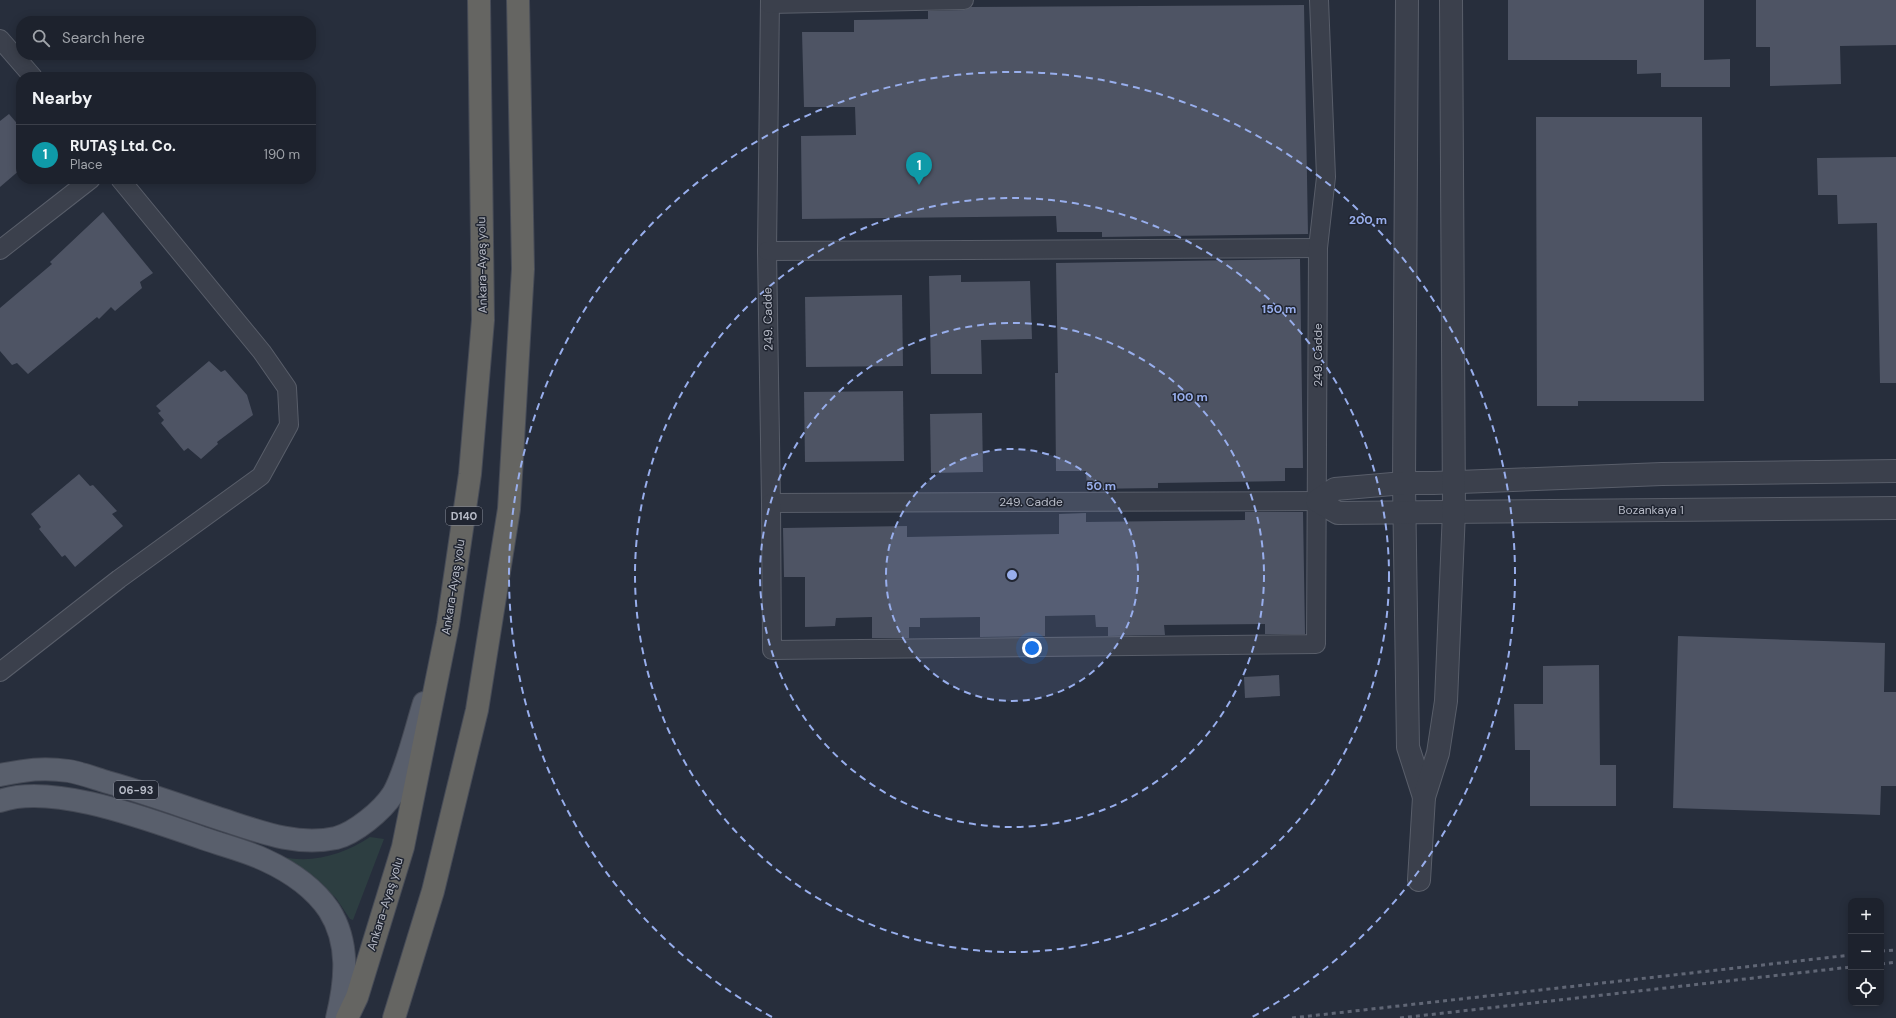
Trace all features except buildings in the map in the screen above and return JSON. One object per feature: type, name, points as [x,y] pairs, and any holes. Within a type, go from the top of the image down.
[{"type":"highway","name":"Ankara-Ayaş yolu","points":[[347,1018],[357,997],[403,847],[448,624],[470,474],[483,320],[479,0]]},
{"type":"highway","points":[[394,1018],[432,891],[477,710],[508,509],[523,268],[518,0]]},
{"type":"main road","name":"06-93","points":[[0,775],[40,768],[70,772],[127,787],[268,835],[294,840],[337,837],[358,827],[375,814],[393,794],[404,766],[448,624]]},
{"type":"main road","name":"06-93","points":[[0,801],[24,795],[74,800],[175,829],[265,860],[293,875],[313,891],[329,910],[342,937],[345,959],[337,1018]]},
{"type":"street","points":[[770,2],[964,0]]},
{"type":"street","name":"249. Cadde","points":[[770,2],[767,251],[771,503],[1317,500],[1318,248],[1326,177],[1319,0]]},
{"type":"street","points":[[1407,0],[1404,483],[1406,513],[1408,747],[1424,797]]},
{"type":"street","points":[[1419,880],[1424,797],[1438,753],[1446,701],[1454,512],[1451,0]]},
{"type":"street","points":[[0,39],[16,57]]},
{"type":"street","points":[[18,60],[29,72]]},
{"type":"street","points":[[0,250],[85,184]]},
{"type":"street","points":[[0,672],[119,579],[261,476],[289,425],[287,388],[262,352],[124,184]]},
{"type":"street","points":[[767,251],[1318,248]]},
{"type":"street","points":[[771,503],[772,650],[1316,644],[1317,500],[1334,489],[1404,483],[1662,474],[1896,471]]},
{"type":"street","name":"Bozankaya 1","points":[[1317,500],[1338,513],[1896,508]]},
{"type":"shaded area","points":[[370,837],[384,839],[353,920],[350,919],[336,898],[280,856],[303,859],[327,856],[338,853]]},
{"type":"railway","points":[[1884,951],[1896,950]]},
{"type":"railway","points":[[1292,1018],[1848,955]]},
{"type":"railway","points":[[1884,964],[1896,962]]},
{"type":"railway","points":[[1400,1018],[1848,967]]},
{"type":"place","name":"RUTAŞ Ltd. Co.","points":[[919,185]]}]
